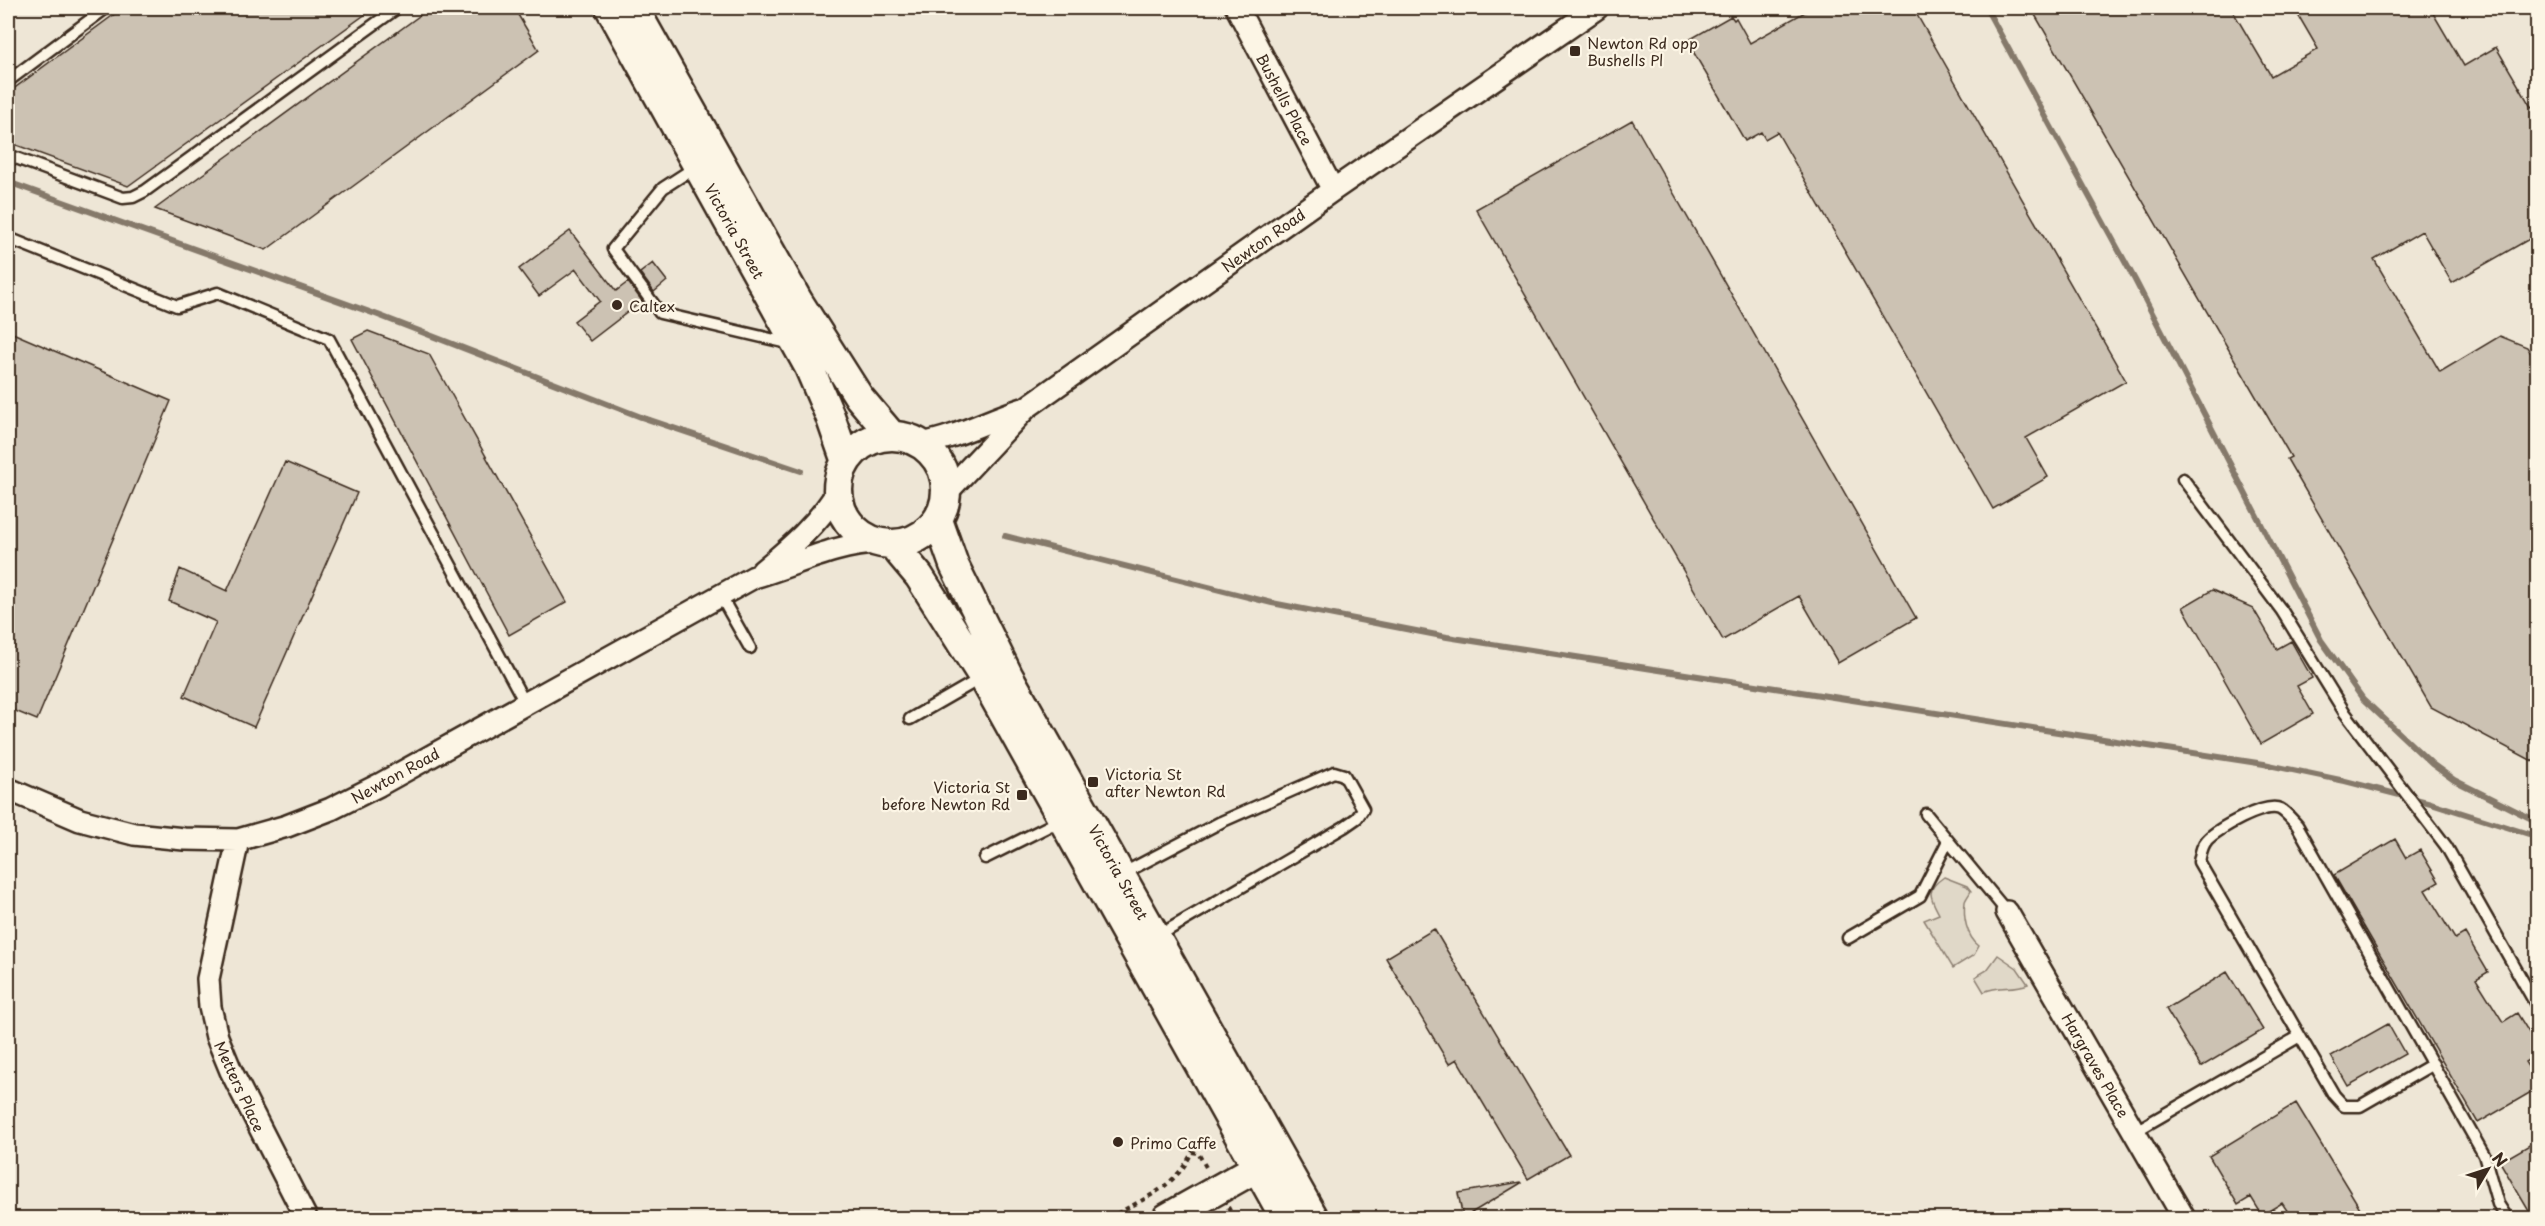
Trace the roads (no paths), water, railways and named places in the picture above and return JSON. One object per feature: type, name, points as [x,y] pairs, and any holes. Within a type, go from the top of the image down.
[{"type":"main road","name":"Victoria Street","points":[[610,8],[798,346],[830,417],[846,462]]},
{"type":"main road","name":"Victoria Street","points":[[634,8],[798,301],[859,397],[892,436]]},
{"type":"main road","points":[[892,436],[907,438],[932,453],[945,478],[946,493],[938,520],[926,533],[910,542],[885,543],[855,530],[840,505],[838,491],[840,476],[846,462],[858,448],[866,443],[892,436]]},
{"type":"main road","name":"Victoria Street","points":[[938,520],[954,565],[977,616],[1156,937],[1268,1162],[1285,1218]]},
{"type":"main road","name":"Victoria Street","points":[[885,543],[919,576],[983,677],[1268,1162],[1314,1218]]},
{"type":"main road","points":[[1167,1218],[1268,1162]]},
{"type":"street","name":"Bushells Place","points":[[1237,8],[1333,190]]},
{"type":"street","name":"Newton Road","points":[[946,493],[1026,408],[1333,190],[1597,8]]},
{"type":"street","points":[[920,444],[964,433],[988,420],[1026,408]]},
{"type":"street","name":"Newton Road","points":[[8,789],[80,820],[134,834],[184,839],[238,840],[287,826],[331,809],[379,785],[754,577],[801,539],[838,491]]},
{"type":"street","name":"Newton Road","points":[[754,577],[789,567],[832,549],[856,543],[885,543]]},
{"type":"street","name":"Metters Place","points":[[238,840],[208,979],[210,1007],[217,1037],[231,1071],[306,1218]]},
{"type":"street","name":"Hargraves Place","points":[[2007,912],[2184,1218]]},
{"type":"lane","points":[[8,81],[106,8]]},
{"type":"lane","points":[[8,155],[123,198],[133,197],[397,8]]},
{"type":"lane","points":[[698,165],[663,188],[613,249],[660,313],[798,346]]},
{"type":"lane","points":[[8,238],[177,306],[218,293],[329,339],[525,702]]},
{"type":"lane","points":[[2183,479],[2282,611],[2345,713],[2446,846],[2538,1008]]},
{"type":"lane","points":[[720,595],[750,648]]},
{"type":"lane","points":[[910,719],[983,677]]},
{"type":"lane","points":[[1120,874],[1221,822],[1334,772],[1344,775],[1363,809],[1357,818],[1156,937]]},
{"type":"lane","points":[[2433,1064],[2360,1106],[2344,1106],[2334,1095],[2199,862],[2202,847],[2209,838],[2253,812],[2266,807],[2280,809],[2297,825],[2433,1064],[2484,1155],[2498,1204],[2507,1218]]},
{"type":"lane","points":[[1926,814],[2007,912]]},
{"type":"lane","points":[[985,858],[1064,818]]},
{"type":"lane","points":[[1848,938],[1920,896],[1948,841]]},
{"type":"lane","points":[[2134,1132],[2300,1036]]},
{"type":"waterway","points":[[1986,8],[2135,280],[2321,640],[2363,699],[2432,764],[2454,780],[2538,822]]},
{"type":"waterway","points":[[8,182],[378,315],[641,417],[801,471]]},
{"type":"waterway","points":[[1005,536],[1272,603],[1447,637],[2264,764],[2345,781],[2431,803],[2538,837]]},
{"type":"place","name":"Newton Rd opp Bushells Pl","points":[[1575,51]]},
{"type":"place","name":"Caltex","points":[[617,305]]},
{"type":"place","name":"Victoria St after Newton Rd","points":[[1093,782]]},
{"type":"place","name":"Victoria St before Newton Rd","points":[[1022,795]]},
{"type":"place","name":"Primo Caffe","points":[[1118,1142]]}]
